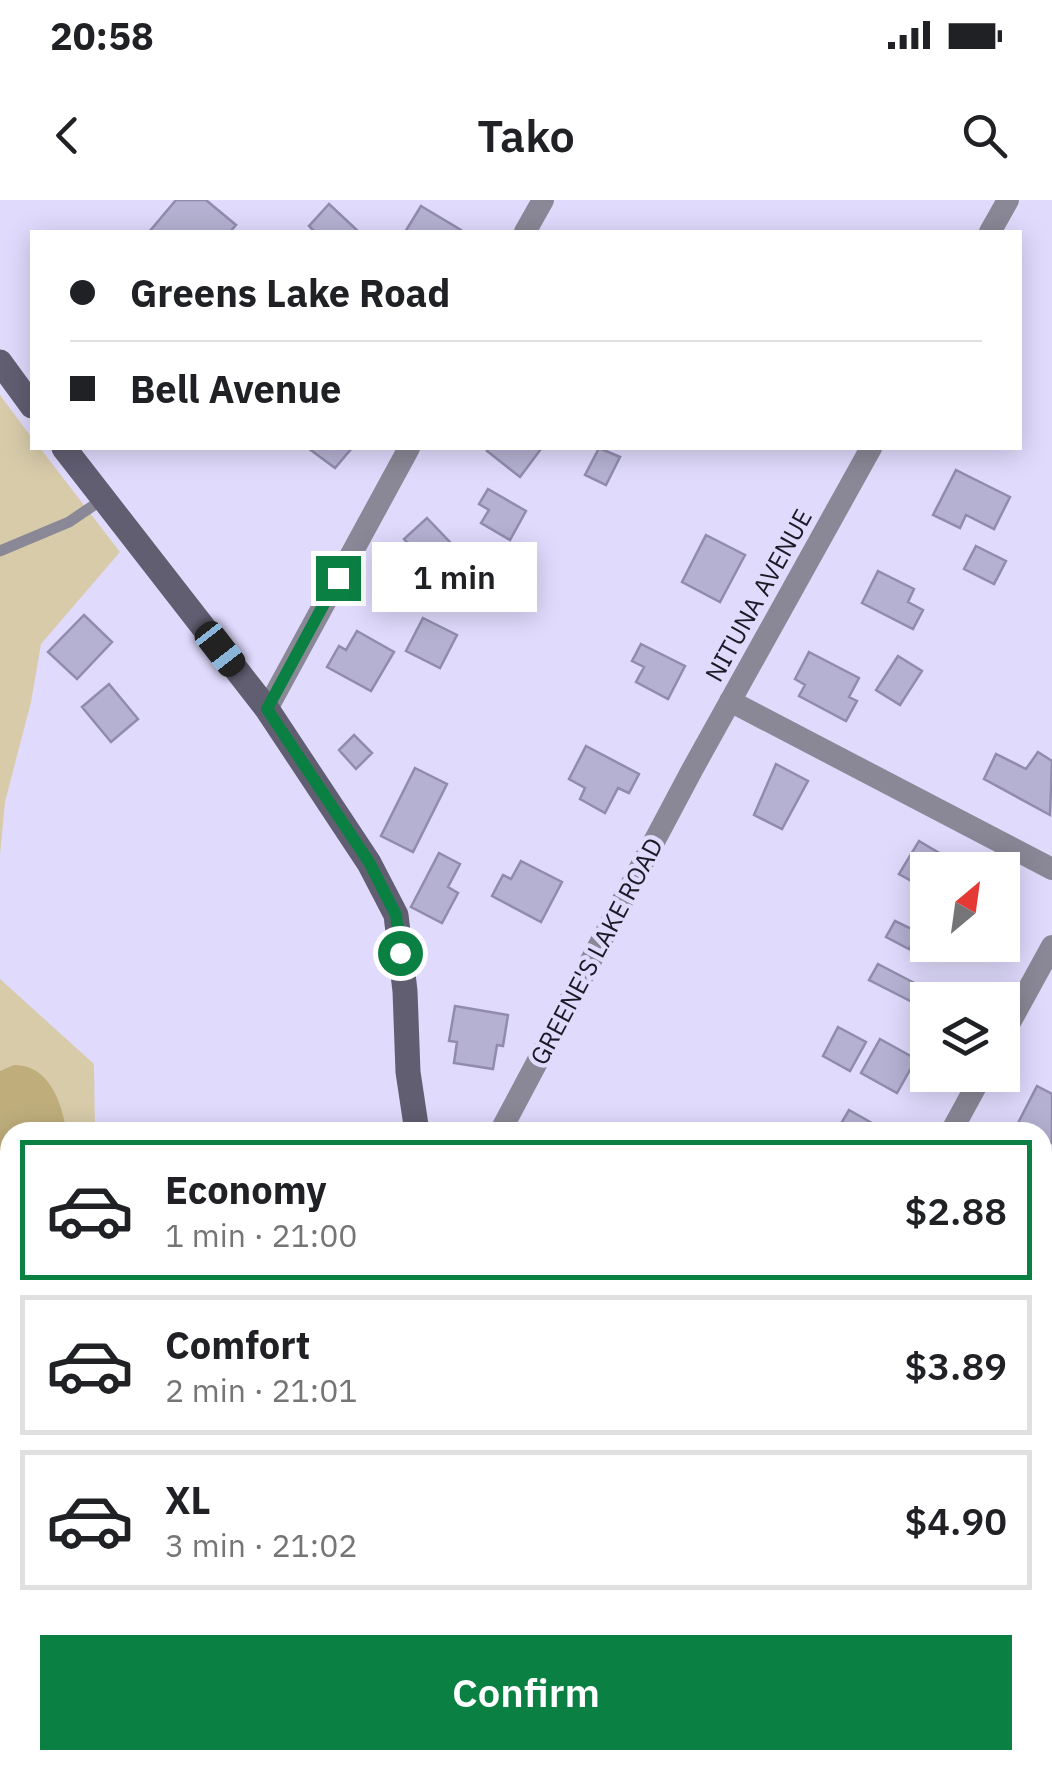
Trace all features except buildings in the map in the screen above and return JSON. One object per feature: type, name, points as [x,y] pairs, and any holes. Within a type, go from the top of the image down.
[{"type":"street","points":[[526,230],[543,200]]},
{"type":"street","points":[[991,230],[1008,200]]},
{"type":"street","points":[[0,362],[30,403]]},
{"type":"street","points":[[65,450],[267,709],[369,862],[396,915],[416,1122]]},
{"type":"street","points":[[267,709],[407,450]]},
{"type":"street","name":"NITUNA AVENUE","points":[[692,770],[870,450]]},
{"type":"street","points":[[730,701],[1052,869]]},
{"type":"street","name":"GREENE'S LAKE ROAD","points":[[505,1122],[692,770]]},
{"type":"street","points":[[1020,1004],[1052,946]]},
{"type":"street","points":[[956,1122],[973,1092]]},
{"type":"lane","points":[[0,550],[68,522],[102,499]]},
{"type":"shaded area","points":[[0,395],[30,435],[30,450],[42,450],[120,552],[41,644],[31,702],[5,802],[0,855]]},
{"type":"shaded area","points":[[0,979],[94,1064],[95,1122],[0,1122]]},
{"type":"shaded area","points":[[14,1065],[36,1071],[57,1097],[64,1122],[0,1122],[0,1071]]},
{"type":"route","points":[[338,578],[267,709],[369,862],[396,915],[400,953]]}]
